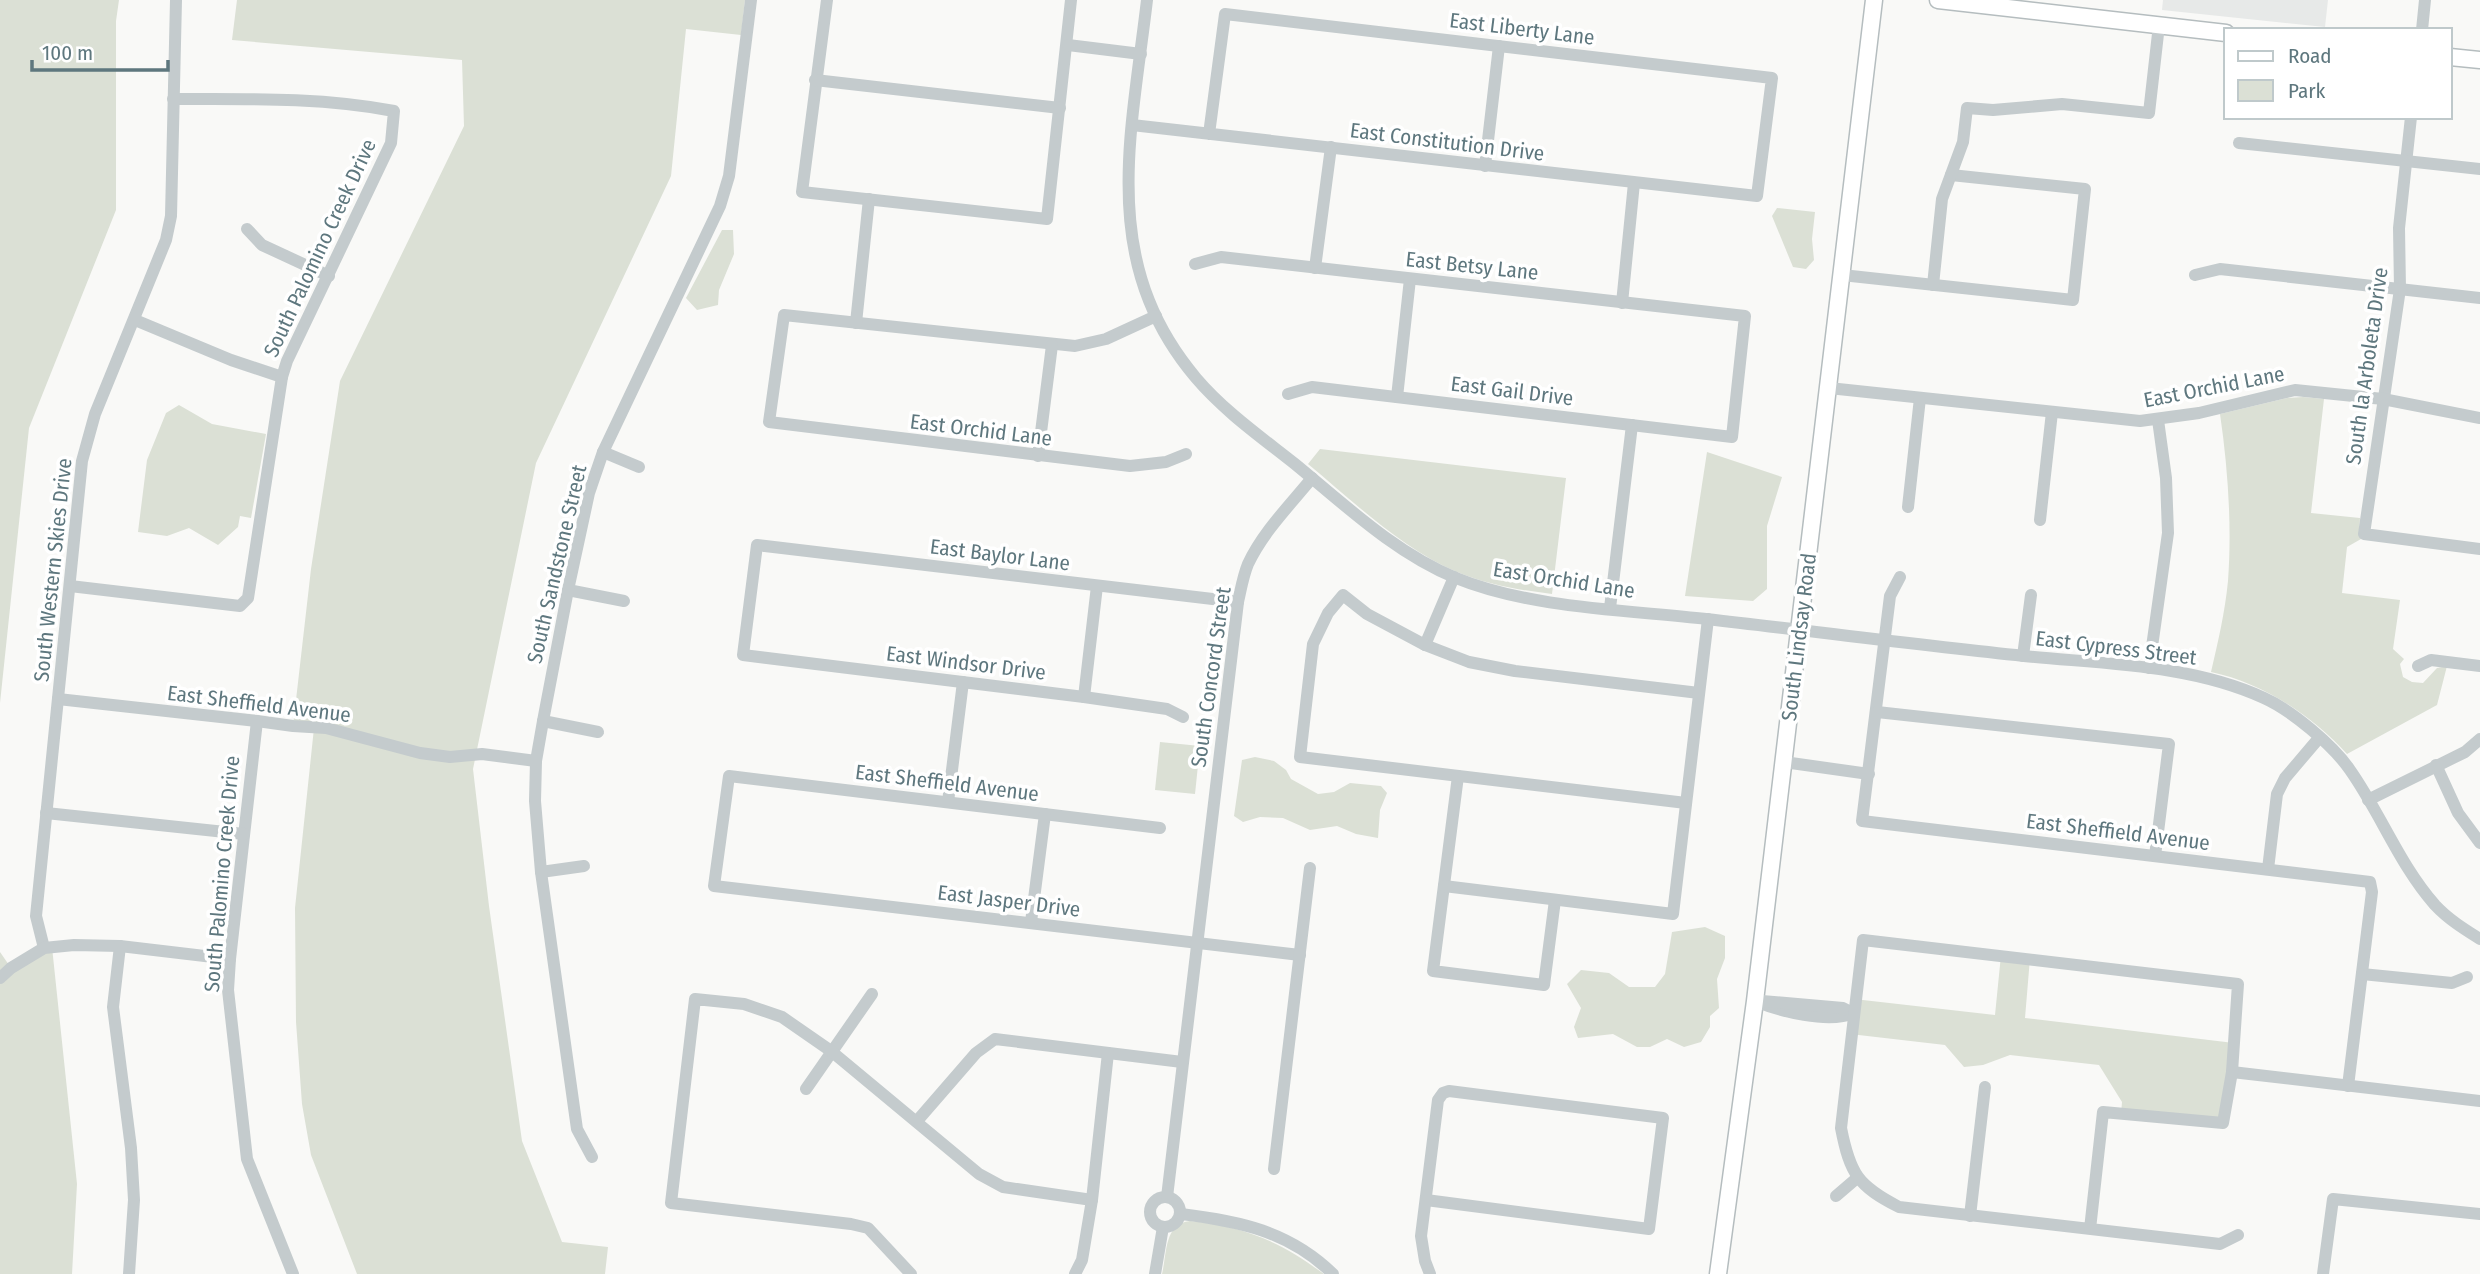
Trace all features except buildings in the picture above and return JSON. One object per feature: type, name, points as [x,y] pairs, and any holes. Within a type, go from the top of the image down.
[{"type":"main road","name":"South Lindsay Road","points":[[1718,1274],[1755,1001],[1874,0]]},
{"type":"main road","points":[[1938,0],[2224,33]]},
{"type":"main road","points":[[2452,57],[2480,60]]},
{"type":"street","name":"South Western Skies Drive","points":[[44,948],[36,916],[82,461],[95,414],[166,240],[171,216],[176,0]]},
{"type":"street","name":"South Sandstone Street","points":[[593,1157],[577,1129],[541,872],[535,800],[536,761],[589,493],[603,452],[720,206],[729,176],[751,0]]},
{"type":"street","points":[[827,0],[802,192],[1047,219],[1071,0]]},
{"type":"street","points":[[1147,0],[1127,188],[1131,240],[1141,279],[1156,316],[1184,363],[1204,387],[1312,478]]},
{"type":"street","points":[[2422,28],[2425,0]]},
{"type":"street","name":"East Liberty Lane","points":[[1209,134],[1225,14],[1772,78],[1757,196]]},
{"type":"street","points":[[1933,285],[1942,200],[1963,142],[1967,107],[1993,110],[2062,104],[2149,113],[2159,25]]},
{"type":"street","points":[[1068,45],[1141,54]]},
{"type":"street","points":[[1485,166],[1499,46]]},
{"type":"street","points":[[816,80],[1060,108]]},
{"type":"street","name":"South Palomino Creek Drive","points":[[69,586],[240,606],[248,598],[282,377],[287,361],[391,143],[394,111],[268,99],[173,99]]},
{"type":"street","name":"South la Arboleta Drive","points":[[2412,119],[2399,228],[2400,289],[2364,534],[2480,549]]},
{"type":"street","name":"East Constitution Drive","points":[[1132,125],[1757,196]]},
{"type":"street","points":[[2239,143],[2480,169]]},
{"type":"street","points":[[1315,268],[1331,147]]},
{"type":"street","points":[[1842,275],[2073,300],[2085,189],[1951,174]]},
{"type":"street","points":[[1622,303],[1634,183]]},
{"type":"street","points":[[869,200],[856,323],[1075,346],[1105,340],[1156,316]]},
{"type":"street","points":[[247,229],[262,245],[329,276]]},
{"type":"street","name":"East Betsy Lane","points":[[1195,264],[1221,257],[1745,316],[1732,437]]},
{"type":"street","points":[[2195,275],[2220,269],[2480,298]]},
{"type":"street","points":[[1398,397],[1410,279]]},
{"type":"street","name":"East Orchid Lane","points":[[856,323],[785,315],[769,422],[1038,457],[1130,466],[1166,462],[1186,454]]},
{"type":"street","points":[[135,320],[231,360],[282,377]]},
{"type":"street","points":[[1038,457],[1052,345]]},
{"type":"street","name":"East Gail Drive","points":[[1288,394],[1312,387],[1732,437]]},
{"type":"street","name":"East Orchid Lane","points":[[1829,388],[2140,421],[2199,413],[2295,390],[2382,399],[2480,418]]},
{"type":"street","points":[[1908,507],[1920,398]]},
{"type":"street","points":[[2040,520],[2052,412]]},
{"type":"street","points":[[2149,668],[2168,533],[2166,478],[2158,420]]},
{"type":"street","points":[[1610,608],[1632,425]]},
{"type":"street","points":[[603,452],[639,467]]},
{"type":"street","name":"East Orchid Lane","points":[[1312,478],[1404,550],[1454,577],[1523,597],[1799,631]]},
{"type":"street","name":"South Concord Street","points":[[1167,1197],[1238,602],[1247,566],[1285,510],[1312,478]]},
{"type":"street","name":"East Baylor Lane","points":[[743,655],[757,545],[1238,602]]},
{"type":"street","points":[[1425,645],[1454,577]]},
{"type":"street","points":[[1784,762],[1869,774],[1891,596],[1900,577]]},
{"type":"street","points":[[1084,697],[1097,586]]},
{"type":"street","points":[[568,590],[624,601]]},
{"type":"street","points":[[1686,803],[1300,757],[1313,644],[1328,613],[1343,595],[1367,614],[1425,645],[1469,662],[1515,671],[1699,694]]},
{"type":"street","points":[[2023,656],[2031,595]]},
{"type":"street","points":[[1444,886],[1674,914],[1708,619]]},
{"type":"street","name":"East Cypress Street","points":[[1799,631],[2149,668],[2232,686],[2267,699],[2293,716],[2348,766],[2409,870],[2437,907],[2480,939]]},
{"type":"street","name":"East Windsor Drive","points":[[743,655],[1084,697],[1167,709],[1183,718]]},
{"type":"street","points":[[2418,666],[2431,660],[2480,666]]},
{"type":"street","points":[[948,802],[963,682]]},
{"type":"street","name":"East Sheffield Avenue","points":[[58,699],[326,728],[420,753],[450,758],[482,754],[536,761]]},
{"type":"street","points":[[1877,712],[2169,744],[2155,856]]},
{"type":"street","name":"South Palomino Creek Drive","points":[[257,720],[228,990],[247,1159],[293,1274]]},
{"type":"street","points":[[542,721],[598,732]]},
{"type":"street","points":[[2268,869],[2277,794],[2286,778],[2319,738]]},
{"type":"street","points":[[2368,800],[2465,751],[2480,739]]},
{"type":"street","points":[[2436,765],[2458,813],[2480,843]]},
{"type":"street","name":"East Sheffield Avenue","points":[[1869,774],[1862,821],[2370,882],[2372,892],[2362,974]]},
{"type":"street","name":"East Sheffield Avenue","points":[[714,886],[729,776],[1160,828]]},
{"type":"street","points":[[1458,776],[1433,971],[1544,985],[1555,900]]},
{"type":"street","points":[[46,813],[244,834]]},
{"type":"street","points":[[1031,922],[1045,814]]},
{"type":"street","points":[[541,872],[584,866]]},
{"type":"street","points":[[1274,1169],[1310,868]]},
{"type":"street","name":"East Jasper Drive","points":[[714,886],[1300,955]]},
{"type":"street","points":[[2090,1229],[2104,1112],[2223,1123],[2232,1072],[2238,984],[1863,940],[1840,1128],[1846,1157],[1857,1178],[1877,1195],[1899,1207],[2220,1244],[2238,1235]]},
{"type":"street","points":[[0,978],[44,948],[74,945],[120,946],[230,959]]},
{"type":"street","points":[[120,946],[113,1007],[131,1148],[134,1200],[129,1274]]},
{"type":"street","points":[[2348,1086],[2362,974],[2452,983],[2468,977]]},
{"type":"street","points":[[806,1089],[872,994]]},
{"type":"street","points":[[911,1274],[868,1228],[671,1203],[695,999],[744,1004],[782,1017],[831,1051],[979,1174],[1003,1186],[1092,1200]]},
{"type":"street","points":[[1755,1001],[1790,1012],[1842,1018],[1853,1013]]},
{"type":"street","points":[[917,1121],[976,1052],[995,1039],[1182,1062]]},
{"type":"street","points":[[1075,1274],[1082,1260],[1092,1200],[1108,1053]]},
{"type":"street","points":[[2232,1072],[2480,1101]]},
{"type":"street","points":[[1970,1216],[1985,1087]]},
{"type":"street","points":[[1426,1200],[1649,1229],[1662,1118],[1449,1091],[1443,1093],[1438,1100],[1426,1200],[1422,1236],[1425,1261],[1430,1274]]},
{"type":"street","points":[[1836,1196],[1857,1178]]},
{"type":"street","points":[[1167,1197],[1178,1204],[1181,1214],[1173,1226],[1158,1226],[1152,1218],[1151,1208],[1157,1200],[1167,1197]]},
{"type":"street","points":[[2323,1274],[2333,1199],[2480,1214]]},
{"type":"street","points":[[1181,1214],[1258,1228],[1312,1256],[1333,1274]]},
{"type":"street","points":[[1155,1274],[1163,1227]]},
{"type":"shaded area","points":[[2163,0],[2328,0],[2325,27],[2162,10]]},
{"type":"green space","points":[[0,0],[119,0],[116,21],[116,210],[29,428],[0,703]]},
{"type":"green space","points":[[237,0],[745,0],[741,35],[686,29],[671,176],[536,463],[473,769],[522,1141],[562,1242],[608,1247],[605,1274],[357,1274],[311,1155],[302,1104],[296,1022],[295,908],[314,728],[293,726],[311,569],[340,381],[464,126],[462,60],[232,40]]},
{"type":"green space","points":[[1777,208],[1815,212],[1812,239],[1814,260],[1806,269],[1793,267],[1772,216]]},
{"type":"green space","points":[[722,230],[733,230],[734,254],[719,290],[718,305],[697,310],[686,298]]},
{"type":"green space","points":[[2287,398],[2324,399],[2311,513],[2360,518],[2361,539],[2347,547],[2342,593],[2400,600],[2393,649],[2404,659],[2400,664],[2403,677],[2412,682],[2423,683],[2437,668],[2447,666],[2437,705],[2347,754],[2318,726],[2285,702],[2249,684],[2211,672],[2225,604],[2230,540],[2220,414]]},
{"type":"green space","points":[[179,405],[212,424],[266,434],[251,518],[240,516],[238,527],[218,545],[189,528],[167,536],[138,532],[147,460],[166,413]]},
{"type":"green space","points":[[1320,449],[1566,478],[1552,594],[1480,580],[1436,562],[1379,524],[1308,464]]},
{"type":"green space","points":[[1707,452],[1782,477],[1767,526],[1767,589],[1753,601],[1685,596]]},
{"type":"green space","points":[[1160,742],[1200,746],[1195,794],[1155,790]]},
{"type":"green space","points":[[1255,757],[1274,761],[1286,770],[1291,779],[1318,794],[1334,792],[1350,783],[1381,786],[1387,793],[1380,810],[1378,838],[1356,834],[1337,826],[1310,830],[1283,818],[1260,817],[1243,822],[1234,816],[1242,760]]},
{"type":"green space","points":[[1705,927],[1725,936],[1725,958],[1717,979],[1719,1008],[1710,1016],[1710,1027],[1701,1042],[1684,1047],[1667,1039],[1650,1047],[1637,1047],[1613,1034],[1578,1038],[1574,1027],[1581,1008],[1567,984],[1581,970],[1609,973],[1629,987],[1655,987],[1665,974],[1672,932]]},
{"type":"green space","points":[[52,947],[77,1184],[72,1274],[0,1274],[0,952],[11,968]]},
{"type":"green space","points":[[2001,955],[2030,958],[2025,1018],[2234,1043],[2223,1123],[2121,1114],[2122,1102],[2099,1065],[2010,1055],[1983,1065],[1964,1067],[1945,1045],[1850,1034],[1854,999],[1995,1015]]},
{"type":"green space","points":[[1190,1221],[1228,1227],[1261,1237],[1293,1253],[1324,1274],[1162,1274],[1171,1233],[1175,1227]]}]
